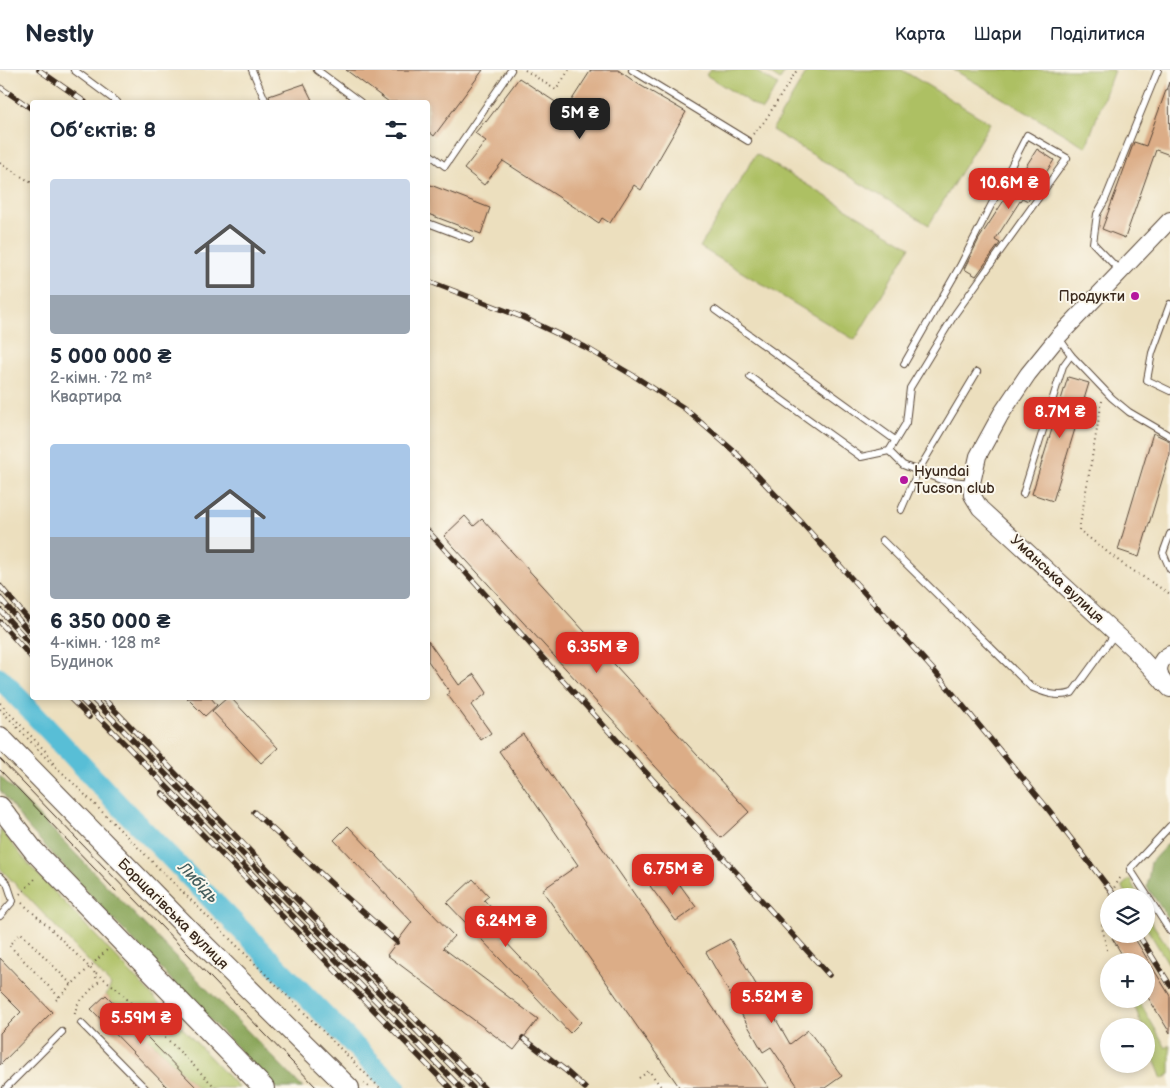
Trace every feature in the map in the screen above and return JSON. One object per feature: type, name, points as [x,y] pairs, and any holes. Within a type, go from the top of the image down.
[{"type":"main road","name":"Борщагівська вулиця","points":[[0,737],[187,928],[356,1085]]},
{"type":"main road","points":[[0,807],[34,851],[264,1088]]},
{"type":"street","points":[[972,483],[978,456],[1001,414],[1028,374],[1058,337],[1170,220]]},
{"type":"street","name":"Уманська вулиця","points":[[972,483],[972,495],[980,508],[1134,650],[1167,686]]},
{"type":"street","points":[[1134,650],[1168,655]]},
{"type":"street","points":[[1167,686],[1159,676],[1159,665],[1168,655]]},
{"type":"lane","points":[[74,70],[114,100]]},
{"type":"lane","points":[[252,70],[265,100]]},
{"type":"lane","points":[[317,70],[357,100]]},
{"type":"lane","points":[[430,155],[445,166],[511,70]]},
{"type":"lane","points":[[632,70],[748,141]]},
{"type":"lane","points":[[1120,271],[1093,243],[1097,214],[1105,200],[1158,70]]},
{"type":"lane","points":[[750,377],[861,457],[889,451],[906,423],[910,388],[945,330],[1067,158],[1027,135],[960,266],[904,364]]},
{"type":"lane","points":[[430,224],[470,240]]},
{"type":"lane","points":[[1170,304],[1152,353],[1147,380],[1170,391]]},
{"type":"lane","points":[[715,310],[895,440]]},
{"type":"lane","points":[[1058,337],[1071,355],[1104,390],[1129,412],[1170,436]]},
{"type":"lane","points":[[1023,494],[1063,366],[1071,355]]},
{"type":"lane","points":[[901,510],[918,471],[977,372]]},
{"type":"lane","points":[[889,451],[903,465],[941,480],[972,483]]},
{"type":"lane","points":[[1170,534],[1163,554],[1170,569]]},
{"type":"lane","points":[[882,540],[1031,686],[1043,692],[1063,696],[1072,693],[1116,633]]},
{"type":"lane","points":[[1163,554],[1170,560]]},
{"type":"lane","points":[[1170,826],[1130,869],[1170,931]]},
{"type":"lane","points":[[0,876],[7,883],[13,901],[0,916]]},
{"type":"lane","points":[[80,1023],[144,1088]]},
{"type":"lane","points":[[6,1088],[62,1032]]},
{"type":"path","points":[[525,70],[556,90],[569,70]]},
{"type":"path","points":[[748,141],[764,122],[797,70]]},
{"type":"path","points":[[0,163],[30,182]]},
{"type":"path","points":[[1104,390],[1079,530],[1124,566],[1170,594]]},
{"type":"path","points":[[0,703],[50,756],[64,780]]},
{"type":"path","points":[[0,709],[57,768],[380,1088]]},
{"type":"path","points":[[1114,888],[1121,876],[1130,869]]},
{"type":"path","points":[[13,901],[38,875]]},
{"type":"path","points":[[13,901],[24,903],[94,972],[116,988],[216,1088]]},
{"type":"path","points":[[59,997],[9,945],[21,933],[72,985]]},
{"type":"path","points":[[1105,943],[1107,950]]},
{"type":"path","points":[[56,1000],[108,949]]},
{"type":"path","points":[[74,1016],[77,1005],[98,982],[94,972]]},
{"type":"path","points":[[640,1078],[649,1071],[662,1088]]},
{"type":"path","points":[[356,1085],[370,1088]]},
{"type":"green space","points":[[710,70],[754,70],[778,85],[762,110],[706,75]]},
{"type":"green space","points":[[765,70],[786,70],[780,80]]},
{"type":"green space","points":[[808,70],[902,70],[990,123],[929,225],[772,130]]},
{"type":"green space","points":[[954,70],[1114,70],[1086,147]]},
{"type":"green space","points":[[756,154],[910,247],[855,340],[700,247]]},
{"type":"green space","points":[[0,776],[303,1088],[276,1088],[97,903],[26,825],[0,790]]},
{"type":"green space","points":[[0,829],[30,866],[239,1088],[197,1088],[106,995],[111,985],[0,868]]},
{"type":"green space","points":[[1170,841],[1170,921],[1155,899],[1155,888],[1147,887],[1151,862]]},
{"type":"green space","points":[[1130,879],[1134,888],[1123,888],[1122,886]]},
{"type":"green space","points":[[1155,928],[1170,950],[1170,966],[1155,942]]},
{"type":"green space","points":[[1135,1008],[1143,1008],[1149,1018],[1139,1018]]},
{"type":"green space","points":[[1155,1029],[1166,1048],[1170,1045],[1170,1074],[1162,1079],[1155,1062]]},
{"type":"building","points":[[346,70],[483,70],[434,136],[430,133],[430,100],[386,100]]},
{"type":"building","points":[[591,70],[618,70],[686,112],[641,190],[634,185],[610,223],[602,218],[599,223],[503,161],[484,185],[464,169],[486,141],[475,133],[486,122],[519,78],[566,109]]},
{"type":"building","points":[[1169,82],[1170,155],[1156,150],[1125,238],[1102,229],[1134,142],[1146,146]]},
{"type":"building","points":[[304,84],[312,100],[270,100],[269,96]]},
{"type":"building","points":[[1037,149],[1054,160],[1028,201],[1022,198],[995,240],[1000,243],[976,276],[964,269],[979,239]]},
{"type":"building","points":[[430,185],[490,208],[481,234],[430,215]]},
{"type":"building","points":[[1068,377],[1089,383],[1053,501],[1032,494]]},
{"type":"building","points":[[1153,433],[1170,441],[1170,454],[1139,557],[1118,550]]},
{"type":"building","points":[[465,516],[474,526],[482,519],[749,812],[721,838],[444,536]]},
{"type":"building","points":[[430,644],[459,685],[474,674],[487,693],[471,705],[491,733],[481,740],[447,694],[450,692],[430,664]]},
{"type":"building","points":[[189,700],[213,700],[217,705],[205,716]]},
{"type":"building","points":[[225,700],[233,700],[278,748],[261,763],[212,711]]},
{"type":"building","points":[[523,734],[769,1088],[680,1088],[542,890],[578,865],[499,751]]},
{"type":"building","points":[[348,826],[454,936],[443,948],[538,1019],[514,1050],[387,955],[412,922],[334,840]]},
{"type":"building","points":[[670,871],[696,907],[676,921],[650,886]]},
{"type":"building","points":[[473,879],[489,896],[484,900],[511,929],[502,938],[581,1022],[570,1033],[447,903]]},
{"type":"building","points":[[730,939],[790,1044],[808,1030],[842,1076],[825,1088],[799,1088],[771,1047],[763,1052],[706,952]]},
{"type":"building","points":[[1115,943],[1138,943],[1144,953],[1121,953]]},
{"type":"building","points":[[0,958],[52,1012],[0,1065],[0,1033],[21,1012],[0,991]]},
{"type":"building","points":[[1155,972],[1170,996],[1170,1033],[1155,1008]]},
{"type":"building","points":[[106,995],[197,1088],[168,1088],[91,1009]]},
{"type":"waterway","name":"Либідь","points":[[0,678],[117,803],[396,1088]]},
{"type":"tram line","points":[[0,759],[317,1088]]},
{"type":"tram line","points":[[0,770],[116,891]]},
{"type":"railway","points":[[39,70],[82,100]]},
{"type":"railway","points":[[0,87],[30,108]]},
{"type":"railway","points":[[430,282],[522,317],[585,347],[684,408],[736,453],[802,523],[936,673],[1048,809],[1109,888]]},
{"type":"railway","points":[[430,533],[829,975]]},
{"type":"railway","points":[[0,586],[30,622]]},
{"type":"railway","points":[[0,598],[30,633]]},
{"type":"railway","points":[[0,610],[30,644]]},
{"type":"railway","points":[[0,622],[30,656]]},
{"type":"railway","points":[[72,700],[89,717]]},
{"type":"railway","points":[[82,700],[461,1088]]},
{"type":"railway","points":[[94,700],[473,1088]]},
{"type":"railway","points":[[105,700],[277,879],[484,1088]]},
{"type":"railway","points":[[162,793],[450,1088]]},
{"type":"railway","points":[[254,812],[397,942]]},
{"type":"railway","points":[[1144,943],[1170,985]]},
{"type":"railway","points":[[523,1038],[585,1088]]},
{"type":"place","name":"Продукти","points":[[1135,296]]},
{"type":"place","name":"Hyundai Tucson club","points":[[904,480]]}]
